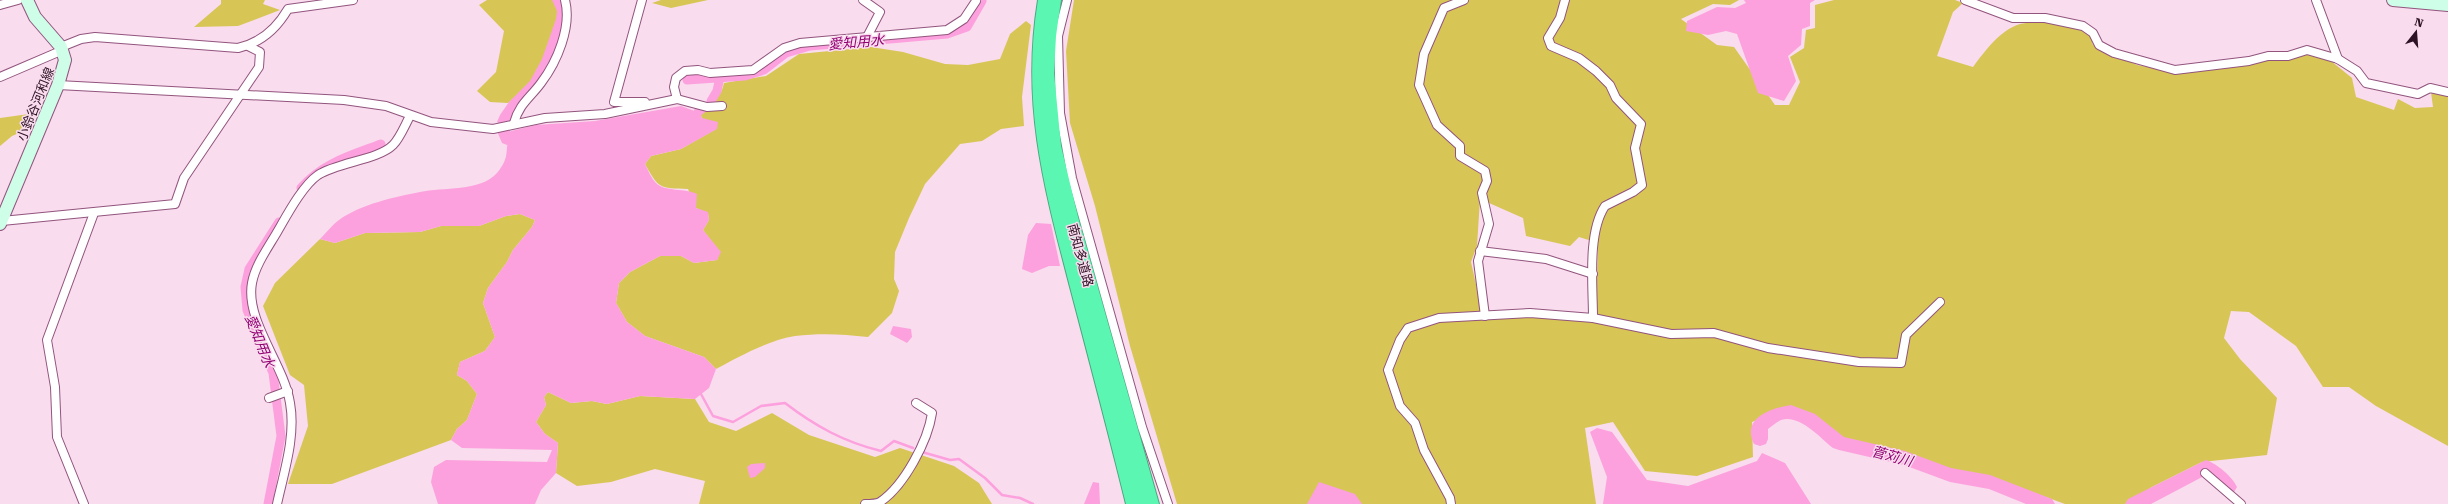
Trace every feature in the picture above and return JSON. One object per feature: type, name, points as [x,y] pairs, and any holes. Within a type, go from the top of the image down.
[{"type":"highway","name":"南知多道路","points":[[1044,0],[1036,56],[1036,85],[1043,143],[1056,207],[1135,504]]},
{"type":"highway","name":"南知多道路","points":[[1055,0],[1048,57],[1048,84],[1054,142],[1069,213],[1150,504]]},
{"type":"main road","points":[[27,0],[34,17],[62,48]]},
{"type":"main road","points":[[2393,0],[2448,5]]},
{"type":"main road","name":"小鈴谷河和線","points":[[1,222],[58,85],[65,60],[62,48]]},
{"type":"street","points":[[0,5],[18,0]]},
{"type":"street","points":[[248,46],[272,28],[288,8],[353,0]]},
{"type":"street","points":[[514,123],[518,107],[540,84],[549,70],[566,28],[569,8],[565,0]]},
{"type":"street","points":[[642,0],[614,102],[662,102]]},
{"type":"street","points":[[863,0],[880,12],[867,37]]},
{"type":"street","points":[[1067,0],[1063,8],[1058,36],[1060,113],[1072,178],[1142,427],[1168,504]]},
{"type":"street","points":[[1464,0],[1444,8],[1424,54],[1419,86],[1437,125],[1460,146],[1460,156],[1485,171],[1487,181],[1482,193],[1488,224],[1478,261],[1485,316]]},
{"type":"street","points":[[1565,0],[1560,18],[1548,38],[1551,46],[1579,58],[1596,71],[1610,85],[1616,98],[1640,124],[1635,148],[1642,185],[1634,194],[1605,206],[1596,222],[1592,318]]},
{"type":"street","points":[[1965,0],[2013,18],[2045,18],[2083,26],[2093,33],[2099,45],[2114,53],[2175,70],[2249,61],[2268,56],[2288,56],[2307,50],[2338,60],[2357,71],[2366,83],[2418,94],[2430,88],[2448,92]]},
{"type":"street","points":[[2316,0],[2338,60]]},
{"type":"street","points":[[677,99],[674,87],[676,78],[685,72],[698,70],[710,73],[753,70],[768,62],[784,48],[800,42],[947,30],[960,25],[969,16],[976,1]]},
{"type":"street","points":[[0,77],[81,39],[95,37],[221,48],[248,46],[260,52],[260,67],[239,95],[184,178],[175,204],[1,222]]},
{"type":"street","points":[[58,85],[344,100],[386,106],[410,116],[431,122],[494,129],[514,123],[605,114],[677,99],[706,107],[722,106]]},
{"type":"street","points":[[277,504],[292,430],[286,392],[253,306],[252,284],[257,267],[308,186],[316,176],[351,160],[386,150],[394,144],[410,116]]},
{"type":"street","points":[[84,504],[57,437],[55,387],[47,340],[94,213]]},
{"type":"street","points":[[1480,251],[1546,259],[1593,274]]},
{"type":"street","points":[[1451,504],[1450,498],[1424,450],[1416,423],[1400,406],[1388,370],[1400,340],[1408,328],[1439,318],[1530,313],[1592,318],[1671,334],[1714,333],[1768,348],[1859,362],[1901,363],[1906,335],[1940,302]]},
{"type":"street","points":[[269,398],[286,392]]},
{"type":"street","points":[[865,504],[879,503],[903,480],[930,426],[932,414],[916,403]]},
{"type":"street","points":[[2205,473],[2240,504]]},
{"type":"shaded area","points":[[221,0],[265,0],[263,4],[280,10],[238,26],[194,27],[221,4]]},
{"type":"shaded area","points":[[487,0],[554,0],[559,12],[556,29],[531,85],[508,103],[490,102],[477,91],[496,72],[504,31],[479,5]]},
{"type":"shaded area","points":[[661,0],[708,0],[671,8],[652,3]]},
{"type":"shaded area","points":[[1074,0],[1739,0],[1730,5],[1713,4],[1681,19],[1717,45],[1734,47],[1775,105],[1789,105],[1800,82],[1790,57],[1804,48],[1806,30],[1815,28],[1815,5],[1834,0],[1955,0],[1963,3],[1953,12],[1937,56],[1973,67],[1994,42],[2006,31],[2020,24],[2036,22],[2056,23],[2075,27],[2089,34],[2093,45],[2137,65],[2179,73],[2254,64],[2271,59],[2290,60],[2308,53],[2331,61],[2352,78],[2356,97],[2394,110],[2398,99],[2415,108],[2433,107],[2431,92],[2448,96],[2448,446],[2376,406],[2349,387],[2323,387],[2296,346],[2249,312],[2231,311],[2224,338],[2240,359],[2277,398],[2267,455],[2202,462],[2152,487],[2125,504],[2065,504],[1990,477],[1951,469],[1904,453],[1850,443],[1811,416],[1790,408],[1752,422],[1753,457],[1697,476],[1645,471],[1613,422],[1585,428],[1596,504],[1177,504],[1130,346],[1095,206],[1070,123],[1066,51]],"holes":[[[1480,199],[1523,218],[1526,236],[1570,246],[1579,237],[1598,243],[1596,321],[1531,316],[1484,320],[1471,262],[1477,246]]]},
{"type":"shaded area","points":[[1744,0],[1815,0],[1810,3],[1810,26],[1802,29],[1801,45],[1788,56],[1796,81],[1784,101],[1758,93],[1737,34],[1726,31],[1708,35],[1686,31],[1687,21],[1717,7],[1735,8],[1746,3]]},
{"type":"shaded area","points":[[1026,21],[1031,25],[1022,97],[1024,126],[1001,129],[982,141],[960,144],[925,184],[895,252],[894,279],[899,291],[892,313],[868,337],[822,334],[785,338],[754,350],[716,369],[704,357],[645,336],[627,322],[616,303],[619,283],[630,272],[660,256],[681,256],[694,263],[717,260],[720,252],[703,230],[709,220],[708,213],[696,208],[688,189],[665,187],[657,183],[645,164],[651,156],[681,149],[716,129],[702,118],[700,113],[712,104],[718,97],[724,83],[766,76],[799,54],[871,47],[903,52],[945,64],[968,65],[1000,59],[1010,34]]},
{"type":"shaded area","points":[[681,106],[700,113],[702,118],[718,122],[717,129],[681,149],[651,156],[645,164],[653,179],[660,186],[697,194],[696,208],[708,212],[709,220],[703,230],[721,252],[717,260],[694,263],[681,256],[660,256],[630,272],[619,283],[616,303],[627,322],[645,336],[704,357],[716,369],[709,388],[695,399],[640,396],[607,404],[592,401],[571,403],[548,392],[544,397],[546,405],[536,422],[545,434],[558,443],[556,473],[541,490],[535,504],[438,504],[431,482],[434,467],[446,460],[547,462],[552,450],[462,448],[451,440],[457,429],[467,420],[477,394],[467,381],[457,375],[460,362],[485,351],[495,337],[483,303],[488,288],[507,262],[513,250],[532,227],[535,220],[520,214],[506,216],[479,226],[441,226],[420,232],[365,233],[335,243],[320,239],[339,220],[368,205],[420,192],[471,186],[490,179],[502,167],[506,157],[511,131],[536,125],[595,121]]},
{"type":"shaded area","points":[[36,113],[28,129],[12,136],[0,146],[0,118]]},
{"type":"shaded area","points":[[520,214],[535,220],[532,227],[513,250],[507,262],[488,288],[483,303],[495,337],[485,351],[460,362],[457,375],[467,381],[477,394],[467,420],[457,429],[451,440],[332,484],[288,484],[308,426],[304,385],[290,375],[263,306],[275,283],[320,239],[335,243],[365,233],[420,232],[441,226],[479,226],[506,216]]},
{"type":"shaded area","points":[[1036,223],[1051,224],[1060,266],[1049,266],[1032,273],[1022,269],[1028,235]]},
{"type":"shaded area","points":[[893,326],[911,329],[912,337],[907,343],[890,334]]},
{"type":"shaded area","points":[[548,392],[571,403],[592,401],[607,404],[640,396],[695,399],[709,422],[736,431],[772,413],[809,435],[875,457],[900,448],[954,466],[979,483],[992,504],[699,504],[705,481],[655,469],[611,482],[577,486],[556,473],[558,443],[545,434],[536,422],[546,405],[544,397]]},
{"type":"shaded area","points":[[1597,428],[1612,432],[1647,480],[1688,486],[1757,461],[1762,453],[1785,463],[1811,504],[1603,504],[1607,477],[1590,432]]},
{"type":"shaded area","points":[[765,463],[765,468],[755,477],[750,478],[747,467],[751,464]]},
{"type":"shaded area","points":[[1093,482],[1099,483],[1100,504],[1084,504]]},
{"type":"shaded area","points":[[1319,482],[1355,494],[1362,504],[1307,504]]},
{"type":"waterway","points":[[504,122],[514,105],[535,84],[549,59],[563,19],[563,11],[558,0]]},
{"type":"waterway","name":"愛知用水","points":[[720,78],[745,76],[764,70],[786,53],[810,46],[947,34],[967,27],[982,1]]},
{"type":"waterway","name":"愛知用水","points":[[687,80],[720,78]]},
{"type":"waterway","name":"愛知用水","points":[[711,101],[717,91],[720,78]]},
{"type":"waterway","name":"愛知用水","points":[[698,112],[702,109]]},
{"type":"waterway","points":[[504,131],[507,140]]},
{"type":"waterway","name":"愛知用水","points":[[301,188],[309,179],[328,166],[348,156],[381,144]]},
{"type":"waterway","name":"愛知用水","points":[[268,504],[281,436],[273,373],[247,310],[245,287],[249,269],[279,222]]},
{"type":"waterway","points":[[701,394],[713,416],[733,422],[761,406],[785,403],[819,426],[855,443],[881,451],[894,441],[913,448]]},
{"type":"waterway","name":"菅苅川","points":[[1760,439],[1759,426],[1777,414],[1791,412],[1809,419],[1839,443],[1905,458],[1950,475],[1990,482],[2046,504]]},
{"type":"waterway","points":[[922,452],[950,460],[959,459],[985,478],[1002,495],[1020,498],[1033,504]]},
{"type":"waterway","name":"菅苅川","points":[[2134,504],[2206,467],[2228,487]]}]
